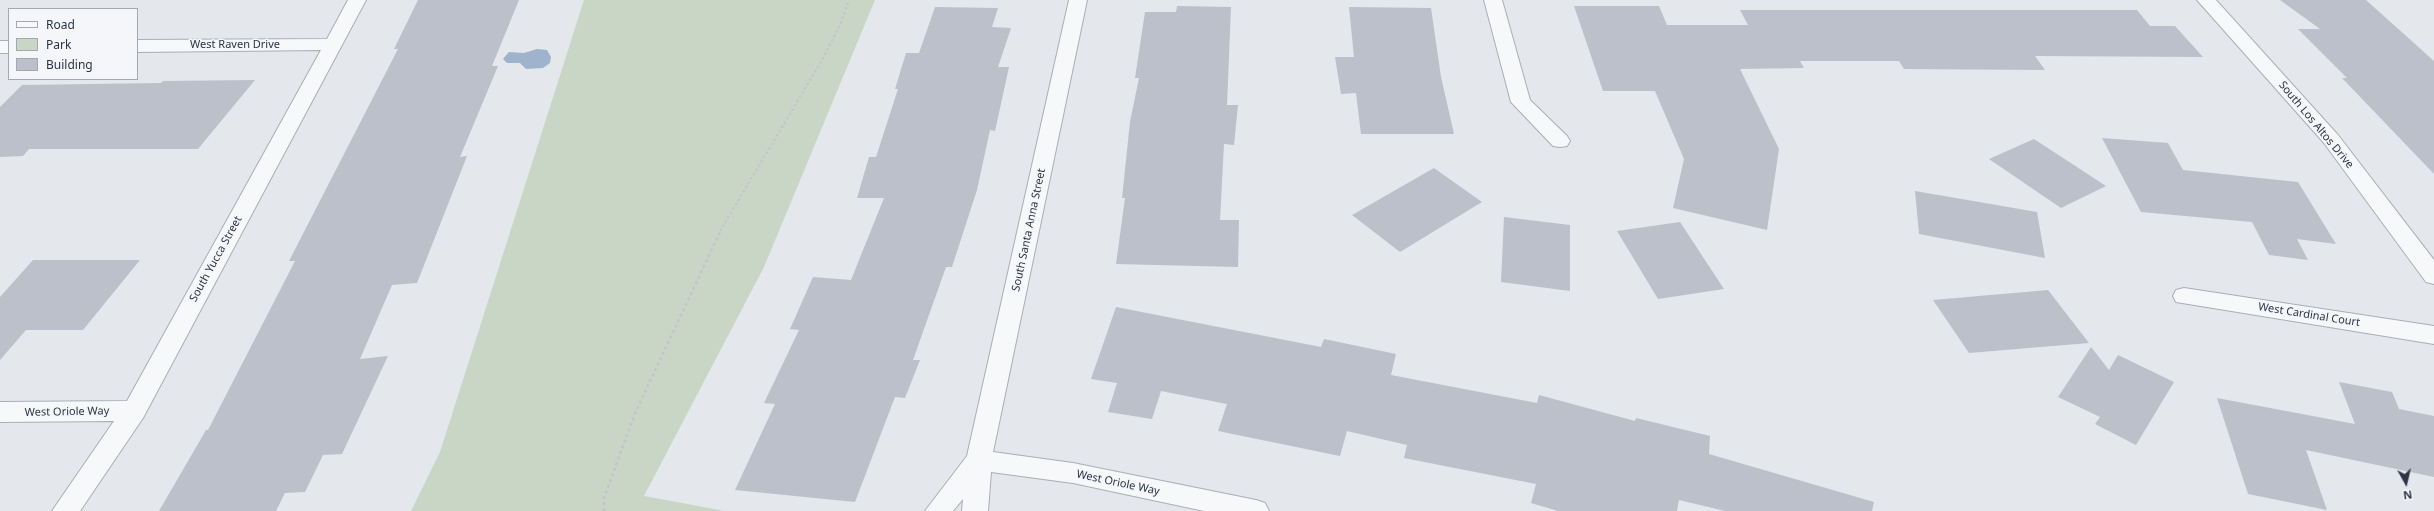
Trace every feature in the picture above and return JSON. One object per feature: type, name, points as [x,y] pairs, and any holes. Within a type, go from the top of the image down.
[{"type":"street","name":"South Yucca Street","points":[[65,511],[134,411],[357,0]]},
{"type":"street","name":"South Santa Anna Street","points":[[974,511],[979,460],[1078,0]]},
{"type":"street","points":[[1493,0],[1521,102],[1560,141]]},
{"type":"street","name":"South Los Altos Drive","points":[[2206,0],[2331,139],[2434,276]]},
{"type":"street","name":"West Raven Drive","points":[[138,46],[333,44]]},
{"type":"street","name":"West Cardinal Court","points":[[2184,296],[2434,335]]},
{"type":"street","name":"West Oriole Way","points":[[0,412],[134,411]]},
{"type":"street","name":"South Santa Anna Street","points":[[938,511],[979,460]]},
{"type":"street","name":"West Oriole Way","points":[[979,460],[1073,473],[1256,511]]},
{"type":"path","points":[[604,511],[604,498],[635,413],[714,241],[822,60],[840,25],[849,0]]},
{"type":"green space","points":[[584,0],[875,0],[764,267],[644,496],[725,511],[411,511],[440,452]]},
{"type":"water","points":[[537,49],[547,50],[551,57],[550,63],[543,68],[526,69],[520,63],[507,63],[503,59],[509,52],[524,53]]},
{"type":"building","points":[[418,0],[519,0],[492,66],[498,66],[460,157],[467,156],[417,283],[392,285],[360,359],[388,356],[342,454],[323,455],[305,492],[285,493],[276,511],[159,511],[206,430],[208,430],[295,261],[289,261],[398,49],[394,49]]},
{"type":"building","points":[[2280,0],[2366,0],[2434,61],[2434,174],[2342,78],[2347,78],[2298,29],[2320,29]]},
{"type":"building","points":[[1177,6],[1231,7],[1227,105],[1238,105],[1234,145],[1224,144],[1220,220],[1239,220],[1238,267],[1116,264],[1125,198],[1122,198],[1130,122],[1139,78],[1135,78],[1145,12],[1176,12]]},
{"type":"building","points":[[1574,6],[1659,6],[1667,25],[1748,25],[1740,10],[2137,10],[2150,26],[2175,26],[2203,57],[2035,56],[2045,70],[1904,69],[1899,61],[1800,61],[1804,68],[1740,69],[1779,149],[1767,230],[1673,208],[1684,159],[1655,91],[1603,91]]},
{"type":"building","points":[[935,7],[998,8],[992,27],[1011,28],[998,67],[1009,67],[995,131],[990,130],[977,190],[952,267],[946,267],[913,360],[920,360],[905,398],[895,397],[855,502],[735,490],[775,404],[764,403],[799,330],[790,329],[813,277],[851,280],[884,198],[857,198],[869,157],[876,157],[898,89],[895,89],[906,53],[919,53]]},
{"type":"building","points":[[1349,7],[1431,8],[1441,77],[1454,134],[1361,134],[1356,93],[1341,94],[1335,57],[1354,57]]},
{"type":"building","points":[[255,80],[198,149],[29,149],[23,156],[0,157],[0,107],[22,85]]},
{"type":"building","points":[[2102,138],[2168,143],[2183,170],[2298,182],[2336,244],[2297,239],[2308,260],[2269,255],[2252,222],[2141,212]]},
{"type":"building","points":[[2034,139],[2106,186],[2061,208],[1989,159]]},
{"type":"building","points":[[1434,168],[1482,202],[1400,252],[1352,215]]},
{"type":"building","points":[[1915,191],[2037,212],[2045,258],[1919,234]]},
{"type":"building","points":[[1504,217],[1570,225],[1570,291],[1501,282]]},
{"type":"building","points":[[1680,222],[1724,289],[1658,299],[1617,231]]},
{"type":"building","points":[[33,260],[140,260],[83,330],[26,330],[0,360],[0,297]]},
{"type":"building","points":[[2048,290],[2089,343],[1969,353],[1933,300]]},
{"type":"building","points":[[1116,307],[1321,347],[1324,339],[1396,354],[1391,375],[1537,403],[1539,395],[1635,421],[1636,418],[1710,436],[1709,454],[1874,502],[1872,511],[1725,511],[1679,500],[1677,511],[1558,511],[1531,503],[1536,484],[1404,458],[1407,445],[1347,431],[1340,456],[1218,431],[1227,404],[1161,391],[1152,419],[1108,412],[1117,383],[1091,379]]},
{"type":"building","points":[[2091,347],[2109,370],[2118,355],[2174,382],[2136,445],[2095,424],[2100,417],[2058,397]]},
{"type":"building","points":[[2339,382],[2392,392],[2399,409],[2434,416],[2434,477],[2306,450],[2327,510],[2248,494],[2217,398],[2355,424]]}]
